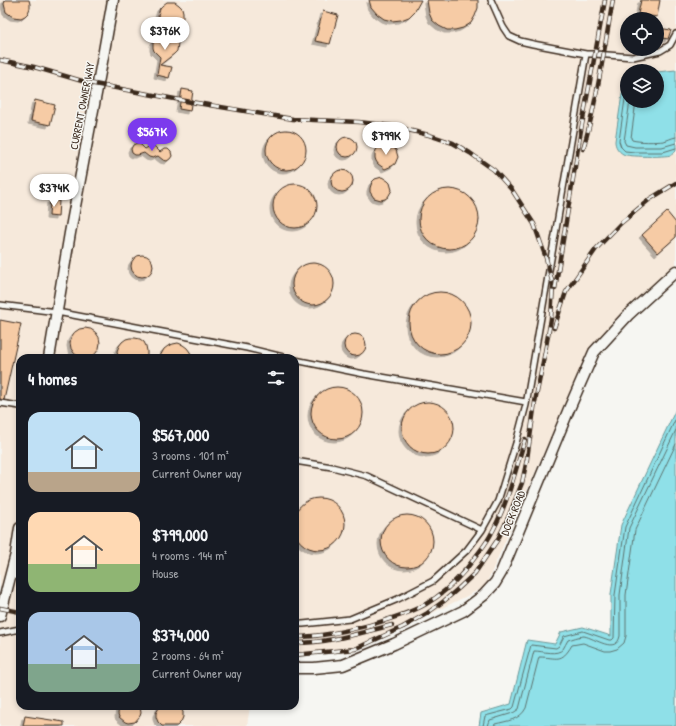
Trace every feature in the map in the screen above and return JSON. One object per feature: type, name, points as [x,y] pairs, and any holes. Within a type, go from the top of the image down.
[{"type":"street","name":"CURRENT OWNER WAY","points":[[50,354],[70,233],[113,0]]},
{"type":"street","name":"DOCK ROAD","points":[[299,668],[343,665],[394,644],[463,611],[484,595],[495,584],[502,573],[566,416],[594,352],[628,315],[676,270]]},
{"type":"street","points":[[0,615],[4,586],[15,576],[16,554]]},
{"type":"lane","points":[[491,0],[503,27],[509,36],[520,41],[586,54],[633,57],[660,51],[670,45],[676,34]]},
{"type":"lane","points":[[299,624],[350,619],[398,599],[433,581],[467,550],[482,530],[498,501],[516,443],[526,402],[586,54]]},
{"type":"lane","points":[[0,304],[57,312],[247,348],[271,354]]},
{"type":"lane","points":[[299,361],[364,374],[526,402]]},
{"type":"lane","points":[[0,403],[16,405]]},
{"type":"lane","points":[[299,462],[332,466],[367,476],[482,530]]},
{"type":"lane","points":[[0,633],[16,630]]},
{"type":"shaded area","points":[[0,0],[676,0],[676,268],[590,347],[485,587],[353,652],[299,656],[299,354],[16,354],[16,710],[249,710],[247,726],[0,726]]},
{"type":"water","points":[[676,70],[676,151],[671,155],[662,156],[638,156],[623,154],[617,148],[615,141],[620,108],[664,108],[664,71]]},
{"type":"water","points":[[676,409],[676,726],[479,726],[481,713],[511,704],[527,640],[555,644],[561,632],[583,627],[611,636],[611,594],[621,525]]},
{"type":"building","points":[[5,0],[29,0],[30,8],[28,13],[21,18],[13,17],[6,12],[4,4]]},
{"type":"building","points":[[369,0],[421,0],[415,11],[409,17],[392,21],[384,19],[377,14],[371,7]]},
{"type":"building","points":[[427,0],[478,0],[478,8],[471,23],[463,28],[447,30],[432,20],[429,13]]},
{"type":"building","points":[[641,0],[660,0],[658,12],[638,12]]},
{"type":"building","points":[[167,2],[175,2],[182,8],[183,12],[182,21],[169,30],[161,22],[158,15],[160,8]]},
{"type":"building","points":[[323,11],[338,15],[330,44],[315,41]]},
{"type":"building","points":[[664,29],[671,30],[668,39],[664,38]]},
{"type":"building","points":[[168,30],[178,43],[177,51],[160,65],[172,67],[169,78],[157,75],[160,57],[153,48],[155,39]]},
{"type":"building","points":[[182,89],[193,91],[190,111],[179,109]]},
{"type":"building","points":[[35,100],[55,105],[50,125],[31,121]]},
{"type":"building","points":[[290,130],[297,133],[303,139],[306,150],[305,158],[297,167],[290,170],[282,170],[275,167],[267,158],[266,146],[269,139],[278,131]]},
{"type":"building","points":[[347,137],[354,140],[357,147],[354,154],[347,157],[340,154],[337,147],[340,140]]},
{"type":"building","points":[[137,143],[145,149],[150,146],[154,146],[160,152],[164,149],[168,149],[172,156],[167,161],[158,156],[153,158],[149,157],[144,153],[135,155],[132,153],[131,149],[133,145]]},
{"type":"building","points":[[386,144],[390,145],[396,150],[398,157],[395,164],[385,169],[376,161],[375,154],[379,147]]},
{"type":"building","points":[[342,170],[350,173],[353,181],[350,189],[342,192],[334,189],[331,181],[334,173]]},
{"type":"building","points":[[382,177],[390,183],[392,190],[388,197],[381,200],[374,198],[370,192],[370,188],[375,179]]},
{"type":"building","points":[[291,184],[299,184],[311,190],[317,202],[317,210],[311,222],[299,228],[291,228],[279,222],[273,210],[273,202],[279,190]]},
{"type":"building","points":[[443,189],[455,189],[466,194],[474,202],[479,213],[477,231],[466,244],[455,249],[443,249],[432,244],[424,236],[419,225],[419,213],[424,202],[432,194]]},
{"type":"building","points":[[50,200],[59,201],[58,217],[49,216]]},
{"type":"building","points":[[667,212],[676,223],[676,237],[658,253],[642,235]]},
{"type":"building","points":[[142,255],[150,258],[153,266],[150,274],[142,277],[134,274],[131,266],[134,258]]},
{"type":"building","points":[[309,263],[317,263],[328,269],[334,280],[334,288],[328,299],[317,305],[309,305],[298,299],[292,288],[292,280],[298,269]]},
{"type":"building","points":[[434,292],[446,292],[462,301],[469,311],[471,323],[469,335],[462,345],[446,354],[434,354],[423,349],[414,340],[409,329],[409,317],[414,306],[423,297]]},
{"type":"building","points":[[0,320],[21,324],[4,400],[0,399]]},
{"type":"building","points":[[79,329],[91,329],[96,332],[99,337],[99,349],[96,354],[74,354],[71,349],[71,337],[74,332]]},
{"type":"building","points":[[355,334],[363,337],[366,345],[363,353],[355,356],[347,353],[344,345],[347,337]]},
{"type":"building","points":[[126,339],[140,339],[146,346],[147,354],[117,354],[119,346]]},
{"type":"building","points":[[178,343],[183,345],[191,354],[161,354],[164,349]]},
{"type":"building","points":[[337,387],[347,389],[355,395],[361,403],[363,413],[361,423],[355,431],[347,437],[337,439],[327,437],[319,431],[313,423],[311,413],[313,403],[319,395],[327,389]]},
{"type":"building","points":[[423,402],[433,402],[447,409],[454,423],[454,433],[447,447],[433,454],[423,454],[413,450],[406,443],[402,433],[402,423],[406,413],[413,406]]},
{"type":"building","points":[[319,498],[329,500],[337,506],[343,514],[345,524],[343,534],[337,542],[329,548],[319,550],[309,548],[299,539],[299,509],[309,500]]},
{"type":"building","points":[[402,515],[412,515],[426,522],[433,536],[433,546],[426,560],[412,567],[402,567],[392,563],[385,556],[381,546],[381,536],[385,526],[392,519]]},
{"type":"building","points":[[118,710],[141,710],[141,713],[135,722],[128,723],[119,717]]},
{"type":"building","points":[[158,710],[182,710],[183,717],[177,726],[162,726],[158,722],[156,713]]},
{"type":"building","points":[[25,716],[64,722],[64,726],[23,726]]},
{"type":"railway","points":[[555,289],[581,130],[605,0]]},
{"type":"railway","points":[[583,149],[596,94],[613,0]]},
{"type":"railway","points":[[0,60],[34,67],[89,83],[191,102],[293,119],[359,122],[391,126],[429,135],[453,143],[494,170],[512,190],[534,224],[546,258],[553,285],[551,319],[544,357]]},
{"type":"railway","points":[[554,328],[566,292],[596,249],[621,223],[650,199],[676,183]]},
{"type":"railway","points":[[299,655],[355,649],[403,627],[426,614],[444,601],[475,573],[498,539],[522,483],[535,402],[545,352]]},
{"type":"railway","points":[[299,637],[324,635],[370,625],[399,616],[419,608],[443,592],[467,568],[482,548],[496,525],[506,501],[525,439]]},
{"type":"railway","points":[[0,608],[16,611]]},
{"type":"railway","points":[[299,643],[332,639],[392,625]]}]
